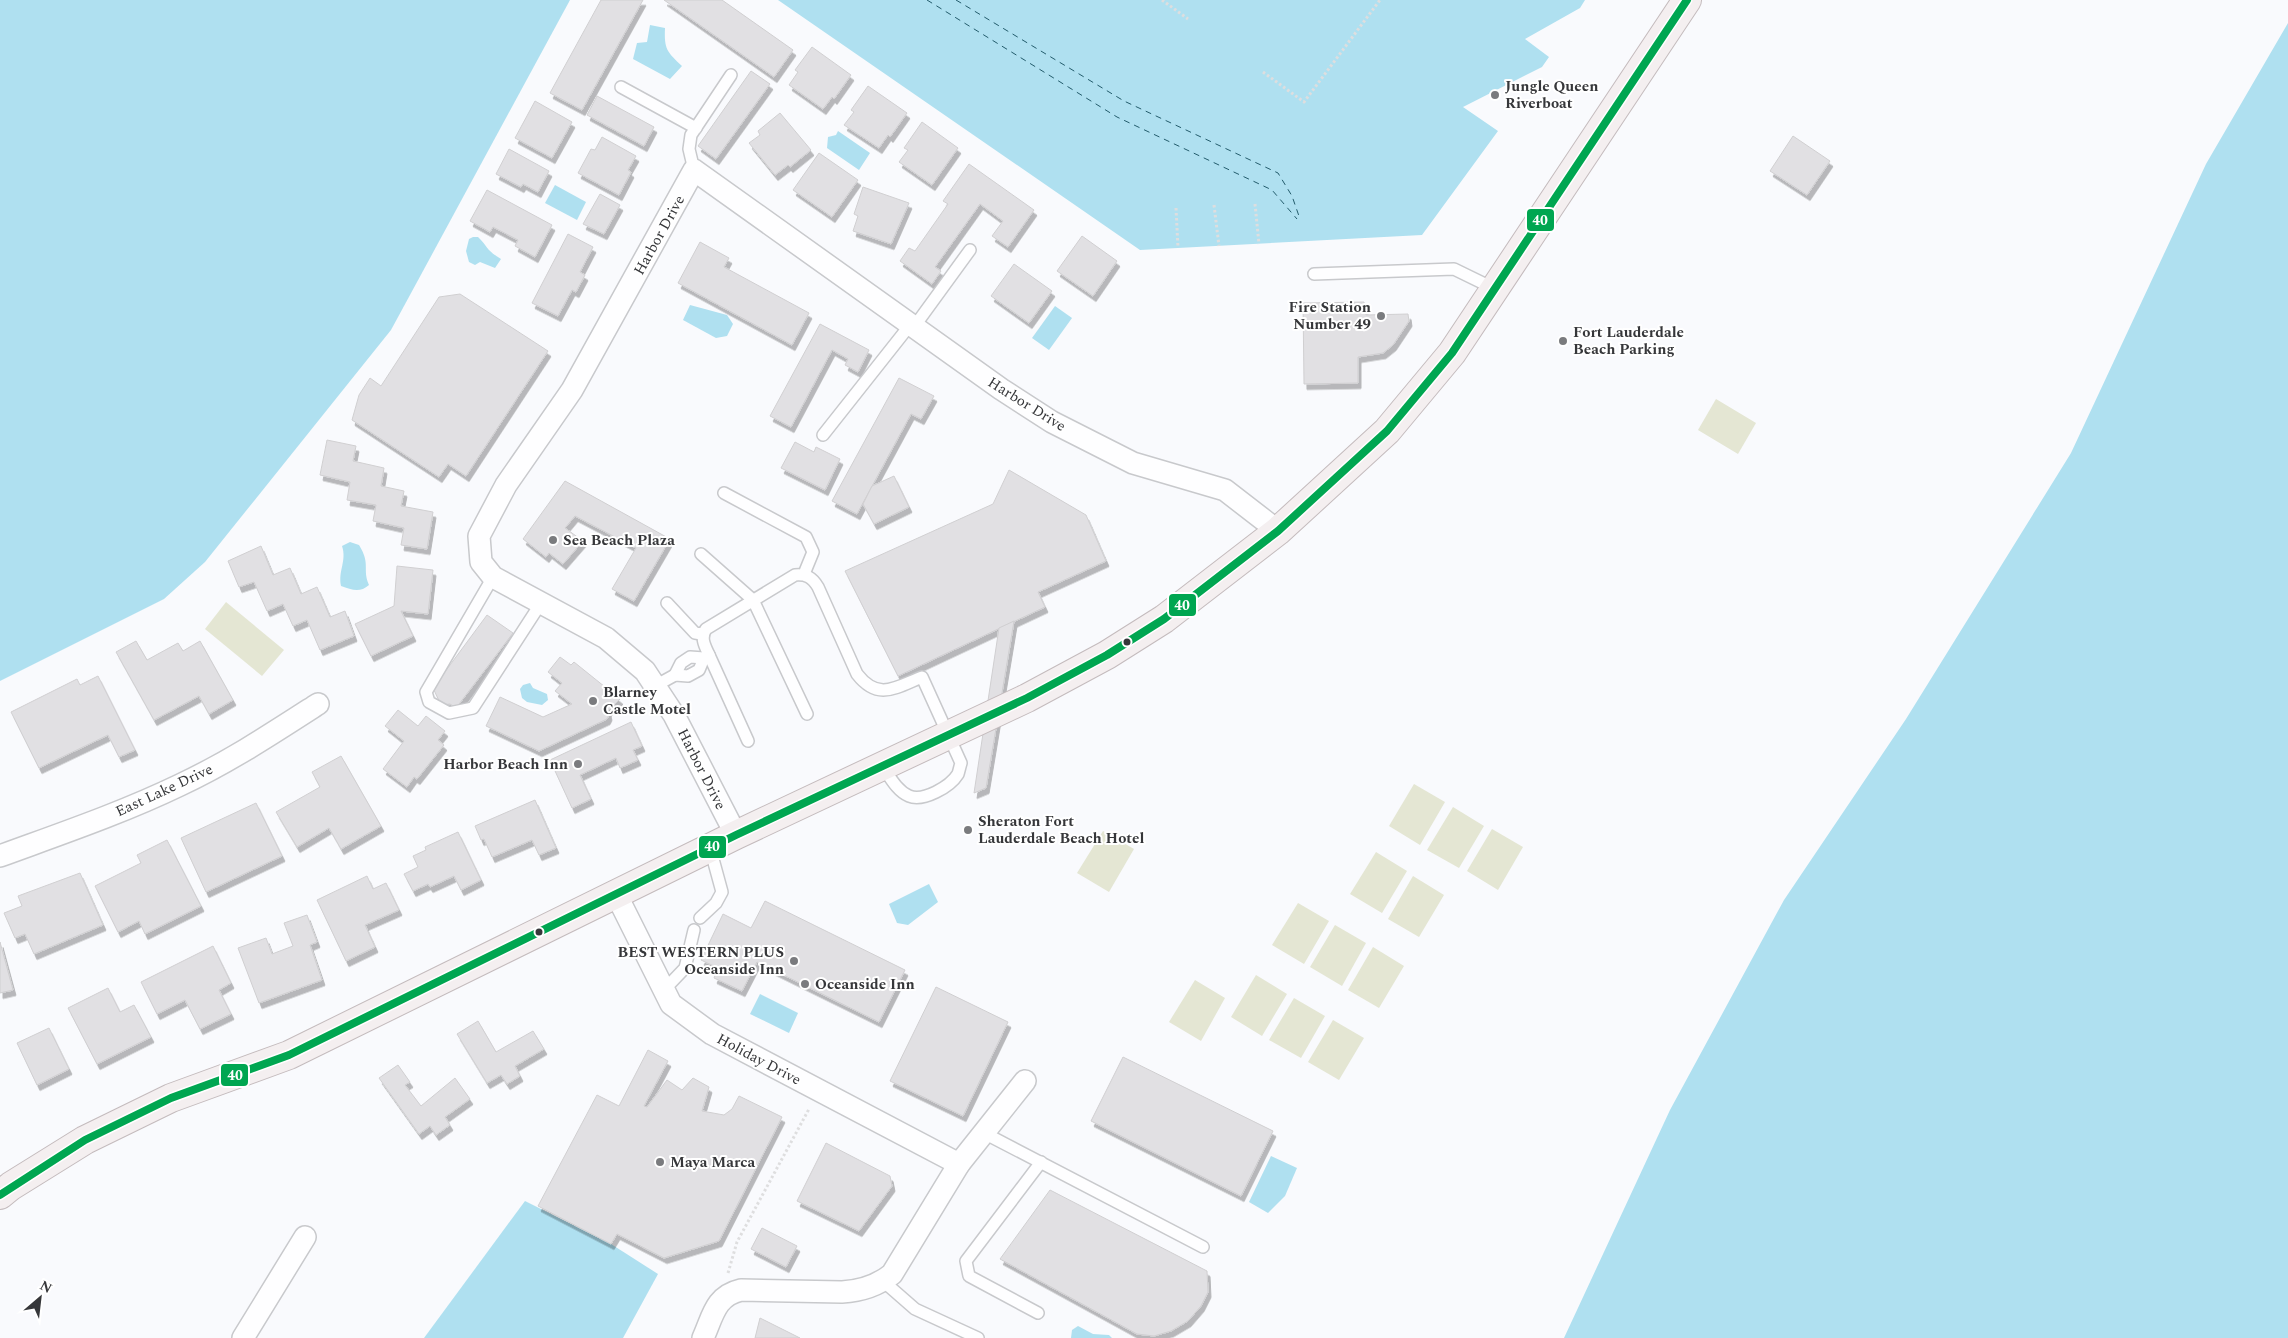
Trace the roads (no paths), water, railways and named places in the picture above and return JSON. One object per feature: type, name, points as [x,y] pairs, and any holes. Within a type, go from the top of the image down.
[{"type":"main road","points":[[0,1195],[11,1186],[85,1140],[171,1098],[289,1055],[736,835],[1027,698],[1121,646],[1164,619],[1278,531],[1387,431],[1452,353],[1687,0]]},
{"type":"street","name":"Harbor Drive","points":[[736,835],[674,715],[645,670],[606,638],[494,577],[481,562],[479,536],[506,485],[572,390],[694,170],[1001,389],[1052,422],[1133,463],[1225,490],[1278,531]]},
{"type":"street","name":"East Lake Drive","points":[[0,856],[83,825],[180,785],[256,744],[318,704]]},
{"type":"street","name":"Holiday Drive","points":[[616,894],[670,1004],[712,1034],[959,1164]]},
{"type":"street","points":[[703,1338],[720,1300],[728,1293],[741,1290],[857,1291],[883,1281],[892,1274],[959,1164],[1025,1081]]},
{"type":"street","points":[[242,1338],[305,1237]]},
{"type":"lane","points":[[694,170],[689,149],[691,135],[731,75]]},
{"type":"lane","points":[[621,87],[696,128]]},
{"type":"lane","points":[[823,435],[912,326],[970,250]]},
{"type":"lane","points":[[1314,274],[1454,269],[1495,289]]},
{"type":"lane","points":[[724,493],[806,537],[813,552],[804,574]]},
{"type":"lane","points":[[701,554],[753,600],[807,714]]},
{"type":"lane","points":[[702,634],[706,629],[795,575],[804,574],[814,580],[857,674],[866,686],[875,690],[888,690],[920,672],[961,763],[958,775],[946,787],[918,798],[909,796],[899,789],[883,767]]},
{"type":"lane","points":[[494,577],[426,692],[429,702],[449,713],[473,708],[541,603]]},
{"type":"lane","points":[[667,603],[695,633],[702,634]]},
{"type":"lane","points":[[702,634],[707,656],[748,741]]},
{"type":"lane","points":[[655,686],[675,675],[681,663],[690,657],[707,656]]},
{"type":"lane","points":[[700,918],[716,903],[722,892],[710,848]]},
{"type":"lane","points":[[664,990],[685,968],[694,930]]},
{"type":"lane","points":[[984,1133],[1203,1247]]},
{"type":"lane","points":[[1038,1313],[969,1276],[966,1261],[1041,1162]]},
{"type":"lane","points":[[883,1281],[914,1309],[959,1334],[978,1338]]},
{"type":"water","points":[[0,0],[570,0],[391,330],[205,562],[164,599],[0,681]]},
{"type":"water","points":[[778,0],[1585,0],[1580,8],[1525,39],[1549,57],[1542,67],[1463,107],[1498,131],[1422,235],[1140,250]]},
{"type":"water","points":[[2288,23],[2288,1338],[1564,1338],[1670,1110],[1784,900],[1906,719],[2071,453],[2206,164]]},
{"type":"water","points":[[650,25],[665,28],[666,46],[682,66],[670,79],[633,59],[637,43],[647,42]]},
{"type":"water","points":[[838,131],[870,153],[859,170],[827,148],[828,137],[836,135]]},
{"type":"water","points":[[555,185],[586,202],[577,220],[545,203]]},
{"type":"water","points":[[478,237],[490,251],[501,259],[495,268],[480,262],[475,265],[469,262],[466,251],[469,239]]},
{"type":"water","points":[[690,305],[727,315],[733,324],[727,336],[716,338],[683,320]]},
{"type":"water","points":[[1055,306],[1072,318],[1049,350],[1032,338]]},
{"type":"water","points":[[350,542],[359,545],[366,562],[366,575],[369,585],[359,590],[352,590],[341,586],[340,580],[344,556],[342,546]]},
{"type":"water","points":[[530,683],[533,688],[547,694],[548,700],[542,705],[527,702],[522,698],[520,689],[523,685]]},
{"type":"water","points":[[929,884],[938,902],[908,925],[897,923],[889,904]]},
{"type":"water","points":[[760,994],[798,1013],[789,1033],[750,1014]]},
{"type":"water","points":[[1271,1156],[1297,1168],[1285,1196],[1268,1213],[1249,1202]]},
{"type":"water","points":[[525,1201],[611,1244],[658,1274],[623,1338],[424,1338]]},
{"type":"water","points":[[1078,1326],[1093,1334],[1109,1335],[1112,1338],[1071,1338],[1072,1330]]},
{"type":"place","name":"Jungle Queen Riverboat","points":[[1495,95]]},
{"type":"place","name":"Fire Station Number 49","points":[[1381,316]]},
{"type":"place","name":"Fort Lauderdale Beach Parking","points":[[1563,341]]},
{"type":"place","name":"Sea Beach Plaza","points":[[553,540]]},
{"type":"place","name":"Blarney Castle Motel","points":[[593,701]]},
{"type":"place","name":"Harbor Beach Inn","points":[[578,764]]},
{"type":"place","name":"Sheraton Fort Lauderdale Beach Hotel","points":[[968,830]]},
{"type":"place","name":"BEST WESTERN PLUS Oceanside Inn","points":[[794,961]]},
{"type":"place","name":"Oceanside Inn","points":[[805,984]]},
{"type":"place","name":"Maya Marca","points":[[660,1162]]}]
